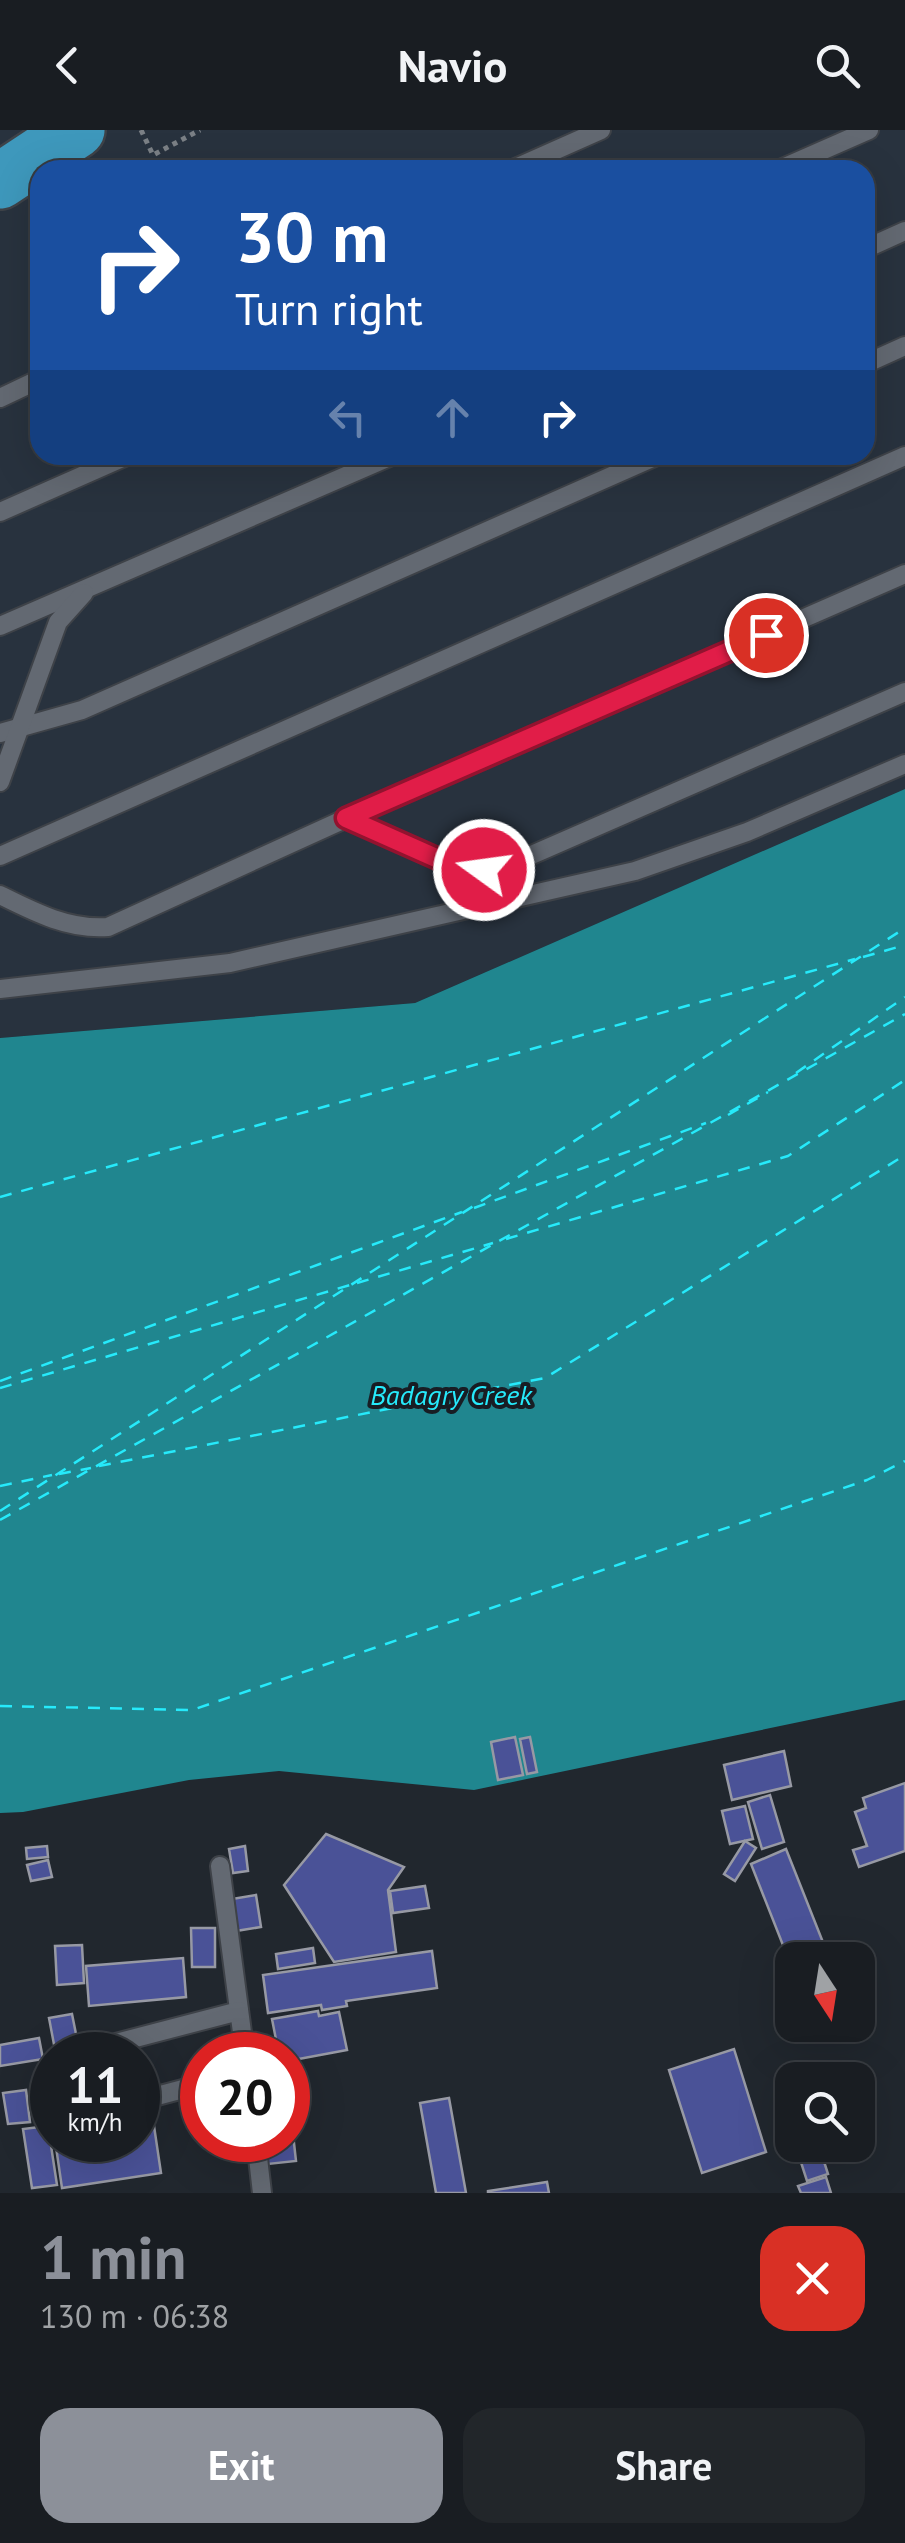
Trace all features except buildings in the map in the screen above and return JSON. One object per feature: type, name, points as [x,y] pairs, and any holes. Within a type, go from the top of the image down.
[{"type":"highway","points":[[32,160],[77,130]]},
{"type":"highway","points":[[0,181],[30,161]]},
{"type":"lane","points":[[534,160],[601,130]]},
{"type":"lane","points":[[801,160],[869,130]]},
{"type":"lane","points":[[875,244],[905,231]]},
{"type":"lane","points":[[875,360],[905,346]]},
{"type":"lane","points":[[0,398],[30,384]]},
{"type":"lane","points":[[0,856],[905,456]]},
{"type":"lane","points":[[0,512],[106,465]]},
{"type":"lane","points":[[0,626],[371,465]]},
{"type":"lane","points":[[0,733],[82,710],[635,465]]},
{"type":"lane","points":[[0,895],[34,912],[84,929],[108,928],[346,818],[905,574]]},
{"type":"lane","points":[[0,782],[58,622],[90,587]]},
{"type":"lane","points":[[346,818],[454,866],[484,870],[528,857],[905,692]]},
{"type":"lane","points":[[0,989],[230,963],[616,876],[747,832],[905,764]]},
{"type":"lane","points":[[220,1866],[242,2032]]},
{"type":"lane","points":[[158,2032],[239,2011]]},
{"type":"lane","points":[[258,2162],[262,2193]]},
{"type":"path","points":[[141,130],[153,155],[200,130]]},
{"type":"shaded area","points":[[0,130],[905,130],[905,789],[415,1003],[0,1038]]},
{"type":"water","name":"Badagry Creek","points":[[905,789],[905,1700],[474,1790],[279,1771],[189,1780],[0,1813],[0,1038],[415,1003]]},
{"type":"ferry route","points":[[0,1511],[905,928]]},
{"type":"ferry route","points":[[863,957],[905,945]]},
{"type":"ferry route","points":[[0,1197],[855,959]]},
{"type":"ferry route","points":[[796,1073],[905,997]]},
{"type":"ferry route","points":[[0,1520],[905,1014]]},
{"type":"ferry route","points":[[506,1239],[788,1156],[905,1080]]},
{"type":"ferry route","points":[[728,1115],[768,1092]]},
{"type":"ferry route","points":[[474,1208],[706,1123]]},
{"type":"ferry route","points":[[99,1466],[545,1378],[905,1155]]},
{"type":"ferry route","points":[[0,1381],[462,1212]]},
{"type":"ferry route","points":[[357,1283],[493,1243]]},
{"type":"ferry route","points":[[0,1388],[350,1285]]},
{"type":"ferry route","points":[[0,1706],[192,1710],[867,1480],[905,1461]]},
{"type":"ferry route","points":[[59,1474],[91,1468]]},
{"type":"ferry route","points":[[0,1486],[52,1475]]},
{"type":"route","points":[[484,870],[454,866],[346,818],[766,635]]}]
